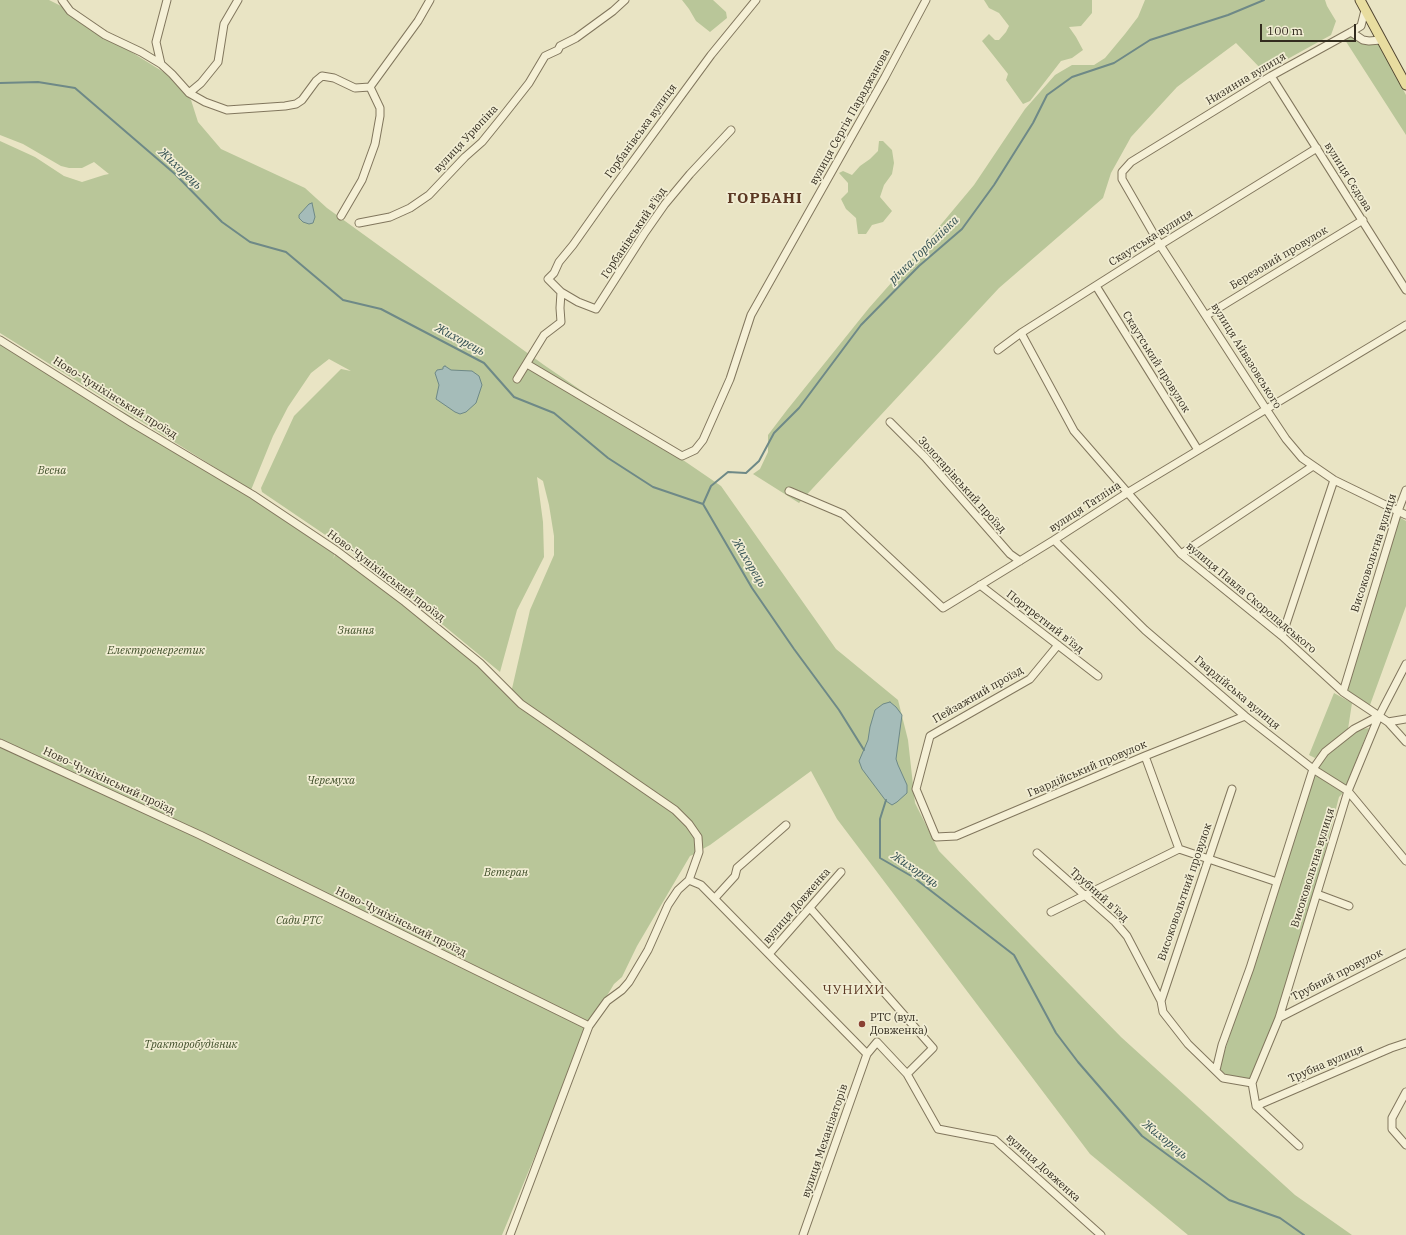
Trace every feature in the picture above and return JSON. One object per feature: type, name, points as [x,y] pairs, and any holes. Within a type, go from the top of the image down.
[{"type":"main road","points":[[1360,0],[1406,85]]},
{"type":"street","points":[[62,0],[70,11],[105,36],[141,52],[161,64],[189,93],[205,102],[227,110],[296,104],[302,100],[316,81],[322,76],[334,78],[355,88],[370,87]]},
{"type":"street","points":[[161,64],[156,42],[167,0]]},
{"type":"street","points":[[189,93],[201,83],[218,62],[224,24],[238,0]]},
{"type":"street","points":[[370,87],[418,21],[430,0]]},
{"type":"street","name":"вулиця Урюпіна","points":[[360,223],[390,217],[410,208],[429,195],[482,142],[529,83],[545,56],[558,50],[560,46],[576,38],[613,11],[625,0]]},
{"type":"street","name":"Горбанівська вулиця","points":[[548,279],[554,273],[559,262],[573,245],[711,55],[756,0]]},
{"type":"street","name":"вулиця Сергія Параджанова","points":[[527,364],[682,456],[695,450],[703,440],[730,379],[751,315],[885,78],[926,0]]},
{"type":"street","name":"Низинна вулиця","points":[[1130,162],[1271,76],[1361,26],[1365,10]]},
{"type":"street","points":[[1351,32],[1363,40],[1381,40]]},
{"type":"street","name":"вулиця Сєдова","points":[[1271,76],[1406,290]]},
{"type":"street","points":[[341,216],[362,180],[375,144],[380,108],[370,87]]},
{"type":"street","name":"Горбанівський в'їзд","points":[[548,279],[561,292],[578,302],[596,309],[665,204],[690,174],[731,130]]},
{"type":"street","name":"Скаутська вулиця","points":[[998,350],[1021,333],[1317,148]]},
{"type":"street","name":"вулиця Айвазовського","points":[[1130,162],[1122,172],[1122,179],[1160,245],[1207,315],[1286,439],[1302,458],[1334,480],[1406,515]]},
{"type":"street","name":"Березовий провулок","points":[[1207,315],[1363,220]]},
{"type":"street","name":"Скаутський провулок","points":[[1096,286],[1198,450]]},
{"type":"street","points":[[517,380],[544,335],[561,322],[561,292]]},
{"type":"street","name":"вулиця Татліна","points":[[789,491],[843,514],[943,608],[1127,493],[1406,324]]},
{"type":"street","name":"вулиця Павла Скоропадського","points":[[1021,333],[1074,432],[1181,554],[1282,636],[1343,692],[1388,722],[1406,742]]},
{"type":"street","name":"Ново-Чуніхінський проїзд","points":[[0,340],[132,423],[253,495],[337,551],[405,602],[480,663],[521,704],[675,810],[689,824],[698,838],[699,852],[689,880]]},
{"type":"street","name":"Золотарівський проїзд","points":[[890,422],[925,457],[1010,554],[1020,561]]},
{"type":"street","points":[[1181,554],[1313,466]]},
{"type":"street","points":[[1282,636],[1334,480]]},
{"type":"street","name":"Високовольтна вулиця","points":[[1343,692],[1398,511],[1406,490]]},
{"type":"street","name":"Гвардійська вулиця","points":[[1054,540],[1145,630],[1245,716],[1313,769],[1348,791],[1406,861]]},
{"type":"street","name":"Портретний в'їзд","points":[[980,585],[1098,676]]},
{"type":"street","name":"Пейзажний проїзд","points":[[936,838],[916,789],[930,736],[1030,679],[1058,645]]},
{"type":"street","name":"Високовольтна вулиця","points":[[1252,1083],[1279,1018],[1348,791],[1379,716],[1406,664]]},
{"type":"street","name":"Гвардійський провулок","points":[[936,838],[956,836],[1145,756],[1245,716]]},
{"type":"street","points":[[1216,1070],[1222,1045],[1250,968],[1313,769],[1325,752],[1354,729],[1379,716]]},
{"type":"street","points":[[1388,722],[1406,719]]},
{"type":"street","name":"Ново-Чуніхінський проїзд","points":[[0,742],[200,835],[589,1026]]},
{"type":"street","points":[[1145,756],[1179,849]]},
{"type":"street","name":"Високовольтний провулок","points":[[1160,1001],[1232,789]]},
{"type":"street","points":[[715,898],[735,876],[737,868],[786,825]]},
{"type":"street","points":[[1051,912],[1179,849],[1277,882]]},
{"type":"street","name":"Трубний в’їзд","points":[[1037,853],[1084,896],[1116,922],[1127,936],[1160,1001],[1163,1012],[1169,1022],[1188,1044],[1223,1078],[1252,1083]]},
{"type":"street","name":"вулиця Довженка","points":[[769,954],[841,872]]},
{"type":"street","points":[[510,1235],[589,1026],[607,1000],[622,990],[629,982],[648,950],[668,905],[678,890],[689,880]]},
{"type":"street","name":"вулиця Довженка","points":[[689,880],[701,885],[715,898],[867,1054],[877,1042],[907,1074],[938,1129],[995,1140],[1102,1235]]},
{"type":"street","points":[[1317,894],[1349,906]]},
{"type":"street","points":[[810,908],[933,1048],[907,1074]]},
{"type":"street","name":"Трубний провулок","points":[[1279,1018],[1406,953]]},
{"type":"street","name":"Трубна вулиця","points":[[1256,1106],[1406,1043]]},
{"type":"street","name":"вулиця Механізаторів","points":[[803,1235],[867,1054]]},
{"type":"street","points":[[1252,1083],[1256,1106],[1299,1146]]},
{"type":"street","points":[[1406,1092],[1404,1100],[1392,1118],[1392,1129],[1406,1145]]},
{"type":"green space","name":"Сади РТС","points":[[0,0],[49,0],[65,8],[80,20],[165,73],[191,100],[198,122],[221,149],[305,188],[327,208],[544,365],[721,486],[836,649],[898,700],[908,740],[915,803],[939,851],[1121,1037],[1295,1195],[1352,1235],[1188,1235],[1090,1154],[837,819],[811,771],[710,845],[690,856],[637,946],[622,977],[614,984],[589,1026],[502,1235],[0,1235],[0,340],[45,368],[134,418],[132,423],[336,550],[333,559],[337,551],[466,652],[511,693],[530,610],[554,555],[554,536],[543,481],[537,477],[543,522],[544,557],[517,610],[500,672],[414,601],[352,553],[262,492],[261,488],[294,416],[341,369],[351,371],[329,359],[311,373],[288,407],[273,436],[251,490],[0,333],[0,141],[35,157],[64,176],[82,182],[109,174],[94,162],[82,168],[69,168],[61,166],[23,144],[0,135]]},
{"type":"green space","points":[[682,0],[713,0],[726,12],[727,18],[710,32],[696,21]]},
{"type":"green space","points":[[984,0],[1092,0],[1092,13],[1081,26],[1069,27],[1083,50],[1072,58],[1061,61],[1030,101],[1023,104],[1006,80],[1008,74],[982,41],[989,34],[995,40],[999,40],[1009,26],[999,13],[989,8]]},
{"type":"green space","points":[[1145,0],[1325,0],[1336,21],[1331,35],[1264,72],[1236,43],[1177,87],[1131,137],[1111,173],[1103,198],[999,288],[799,503],[753,474],[760,469],[768,452],[768,435],[869,308],[974,185],[1025,109],[1055,75],[1072,65],[1094,65],[1105,58],[1138,17]]},
{"type":"green space","points":[[1352,37],[1363,44],[1379,44],[1406,95],[1406,135],[1345,40]]},
{"type":"green space","points":[[879,141],[883,141],[892,150],[894,163],[892,174],[884,185],[880,197],[892,211],[883,222],[872,225],[866,234],[858,234],[856,218],[846,209],[841,199],[848,192],[848,183],[839,173],[843,171],[852,175],[878,151]]},
{"type":"green space","points":[[1399,517],[1406,521],[1406,606],[1370,705],[1349,692],[1347,686]]},
{"type":"green space","points":[[1334,693],[1352,703],[1348,729],[1315,758],[1309,755]]},
{"type":"green space","points":[[1369,728],[1344,792],[1339,797],[1314,894],[1278,1012],[1253,1076],[1245,1081],[1229,1077],[1219,1069],[1315,769],[1327,754],[1357,730]]},
{"type":"water","points":[[312,203],[315,217],[313,223],[309,224],[303,222],[299,218],[299,215],[309,204]]},
{"type":"water","points":[[445,366],[451,370],[472,371],[479,376],[482,385],[476,403],[466,412],[460,414],[455,412],[436,399],[439,385],[435,373],[437,370],[443,369]]},
{"type":"water","points":[[890,702],[902,715],[896,759],[907,785],[907,793],[892,805],[886,801],[862,769],[859,761],[868,740],[875,710],[883,704]]},
{"type":"waterway","name":"річка Горбанівка","points":[[703,504],[711,486],[728,472],[746,473],[759,461],[774,433],[799,408],[861,325],[919,266],[962,229],[994,185],[1033,123],[1047,95],[1072,77],[1114,63],[1150,40],[1228,15],[1264,0]]},
{"type":"waterway","name":"Жихорець","points":[[0,83],[38,82],[75,88],[175,174],[222,222],[250,242],[286,252],[343,300],[381,309],[484,363],[514,397],[554,413],[608,458],[653,487],[703,504],[752,588],[794,649],[839,710],[864,750]]},
{"type":"waterway","name":"Жихорець","points":[[886,800],[880,819],[880,858],[913,877],[1014,955],[1056,1033],[1078,1062],[1142,1136],[1229,1200],[1280,1218],[1304,1235]]},
{"type":"place","name":"РТС (вул. Довженка)","points":[[862,1024]]},
{"type":"district","name":"ГОРБАНІ","points":[[765,199]]},
{"type":"district","name":"ЧУНИХИ","points":[[854,990]]},
{"type":"park label","name":"Весна","points":[[52,471]]},
{"type":"park label","name":"Знання","points":[[356,631]]},
{"type":"park label","name":"Електроенергетик","points":[[156,651]]},
{"type":"park label","name":"Черемуха","points":[[331,781]]},
{"type":"park label","name":"Ветеран","points":[[506,873]]},
{"type":"park label","name":"Тракторобудівник","points":[[191,1045]]}]
